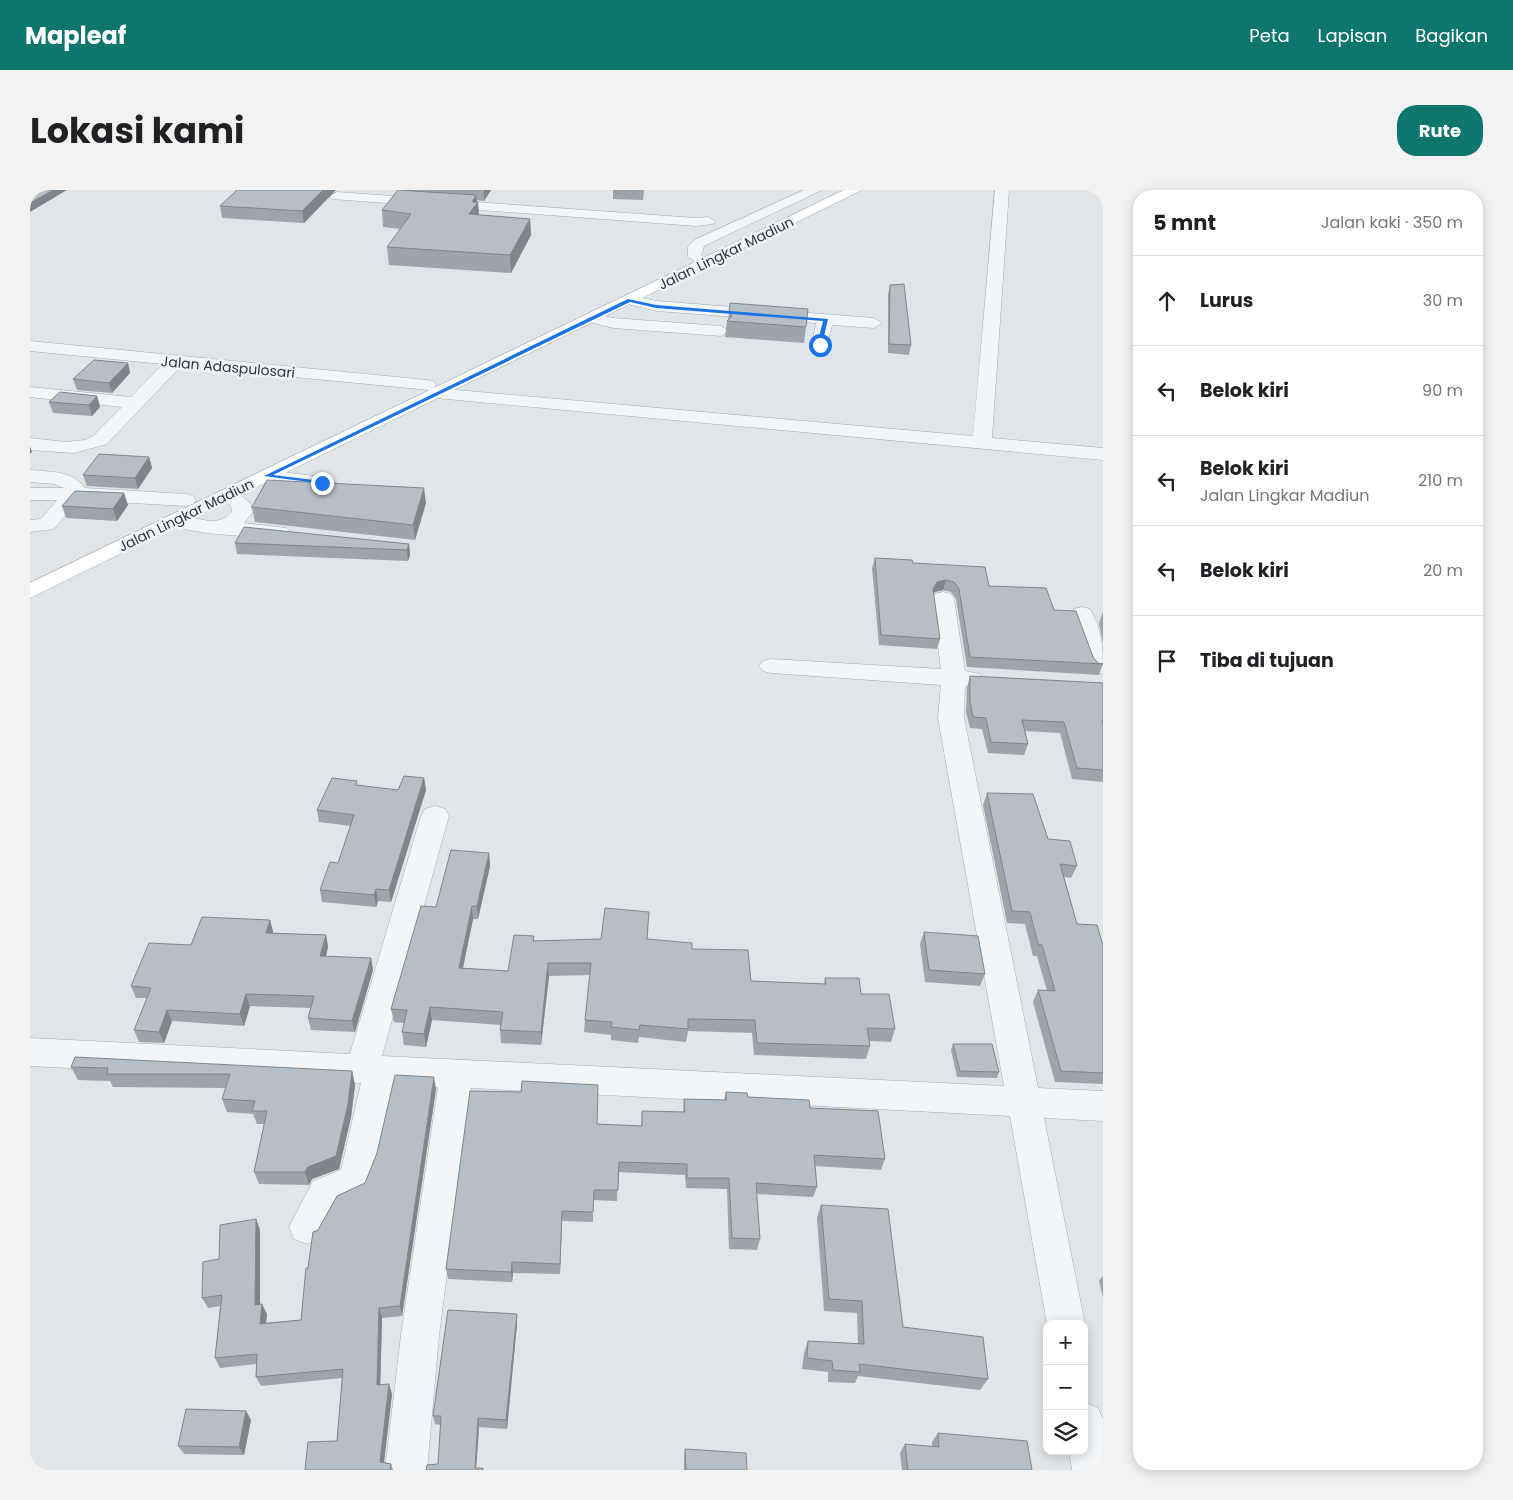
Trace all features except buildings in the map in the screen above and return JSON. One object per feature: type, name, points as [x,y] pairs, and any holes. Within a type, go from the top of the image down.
[{"type":"main road","name":"Jalan Lingkar Madiun","points":[[30,591],[267,476],[432,389],[695,257],[739,229],[823,195],[856,190]]},
{"type":"main road","name":"Jalan Lingkar Madiun","points":[[30,573],[186,500],[630,300],[823,195]]},
{"type":"street","points":[[982,443],[1002,190]]},
{"type":"street","points":[[337,196],[395,195],[526,210],[606,209],[696,222],[712,219],[739,229]]},
{"type":"street","points":[[526,210],[536,197]]},
{"type":"street","points":[[630,300],[656,306],[874,323]]},
{"type":"street","points":[[592,318],[614,323],[721,331]]},
{"type":"street","points":[[820,345],[825,319]]},
{"type":"street","name":"Jalan Adaspulosari","points":[[30,346],[432,389],[1103,454]]},
{"type":"street","points":[[30,444],[73,449],[90,445],[100,440],[175,362]]},
{"type":"street","points":[[30,392],[134,403]]},
{"type":"street","points":[[30,476],[71,482],[75,488],[47,525],[30,526]]},
{"type":"street","points":[[267,476],[322,483]]},
{"type":"street","points":[[30,494],[105,494],[186,500]]},
{"type":"street","points":[[224,526],[242,513],[241,504],[229,495]]},
{"type":"street","points":[[177,520],[193,527],[206,529],[224,526],[303,535]]},
{"type":"street","points":[[943,599],[954,678],[951,694],[951,718],[1065,1320]]},
{"type":"street","points":[[1082,614],[1100,678]]},
{"type":"street","points":[[771,666],[994,680]]},
{"type":"street","points":[[307,1226],[326,1193],[354,1181],[361,1164],[371,1069],[435,816]]},
{"type":"street","points":[[30,1052],[1103,1106]]},
{"type":"street","points":[[406,1470],[420,1335],[457,1073]]},
{"type":"street","points":[[1088,1441],[1094,1470]]},
{"type":"route","points":[[322,483],[283,480],[267,476],[630,300],[656,306],[825,319],[820,345]]}]
